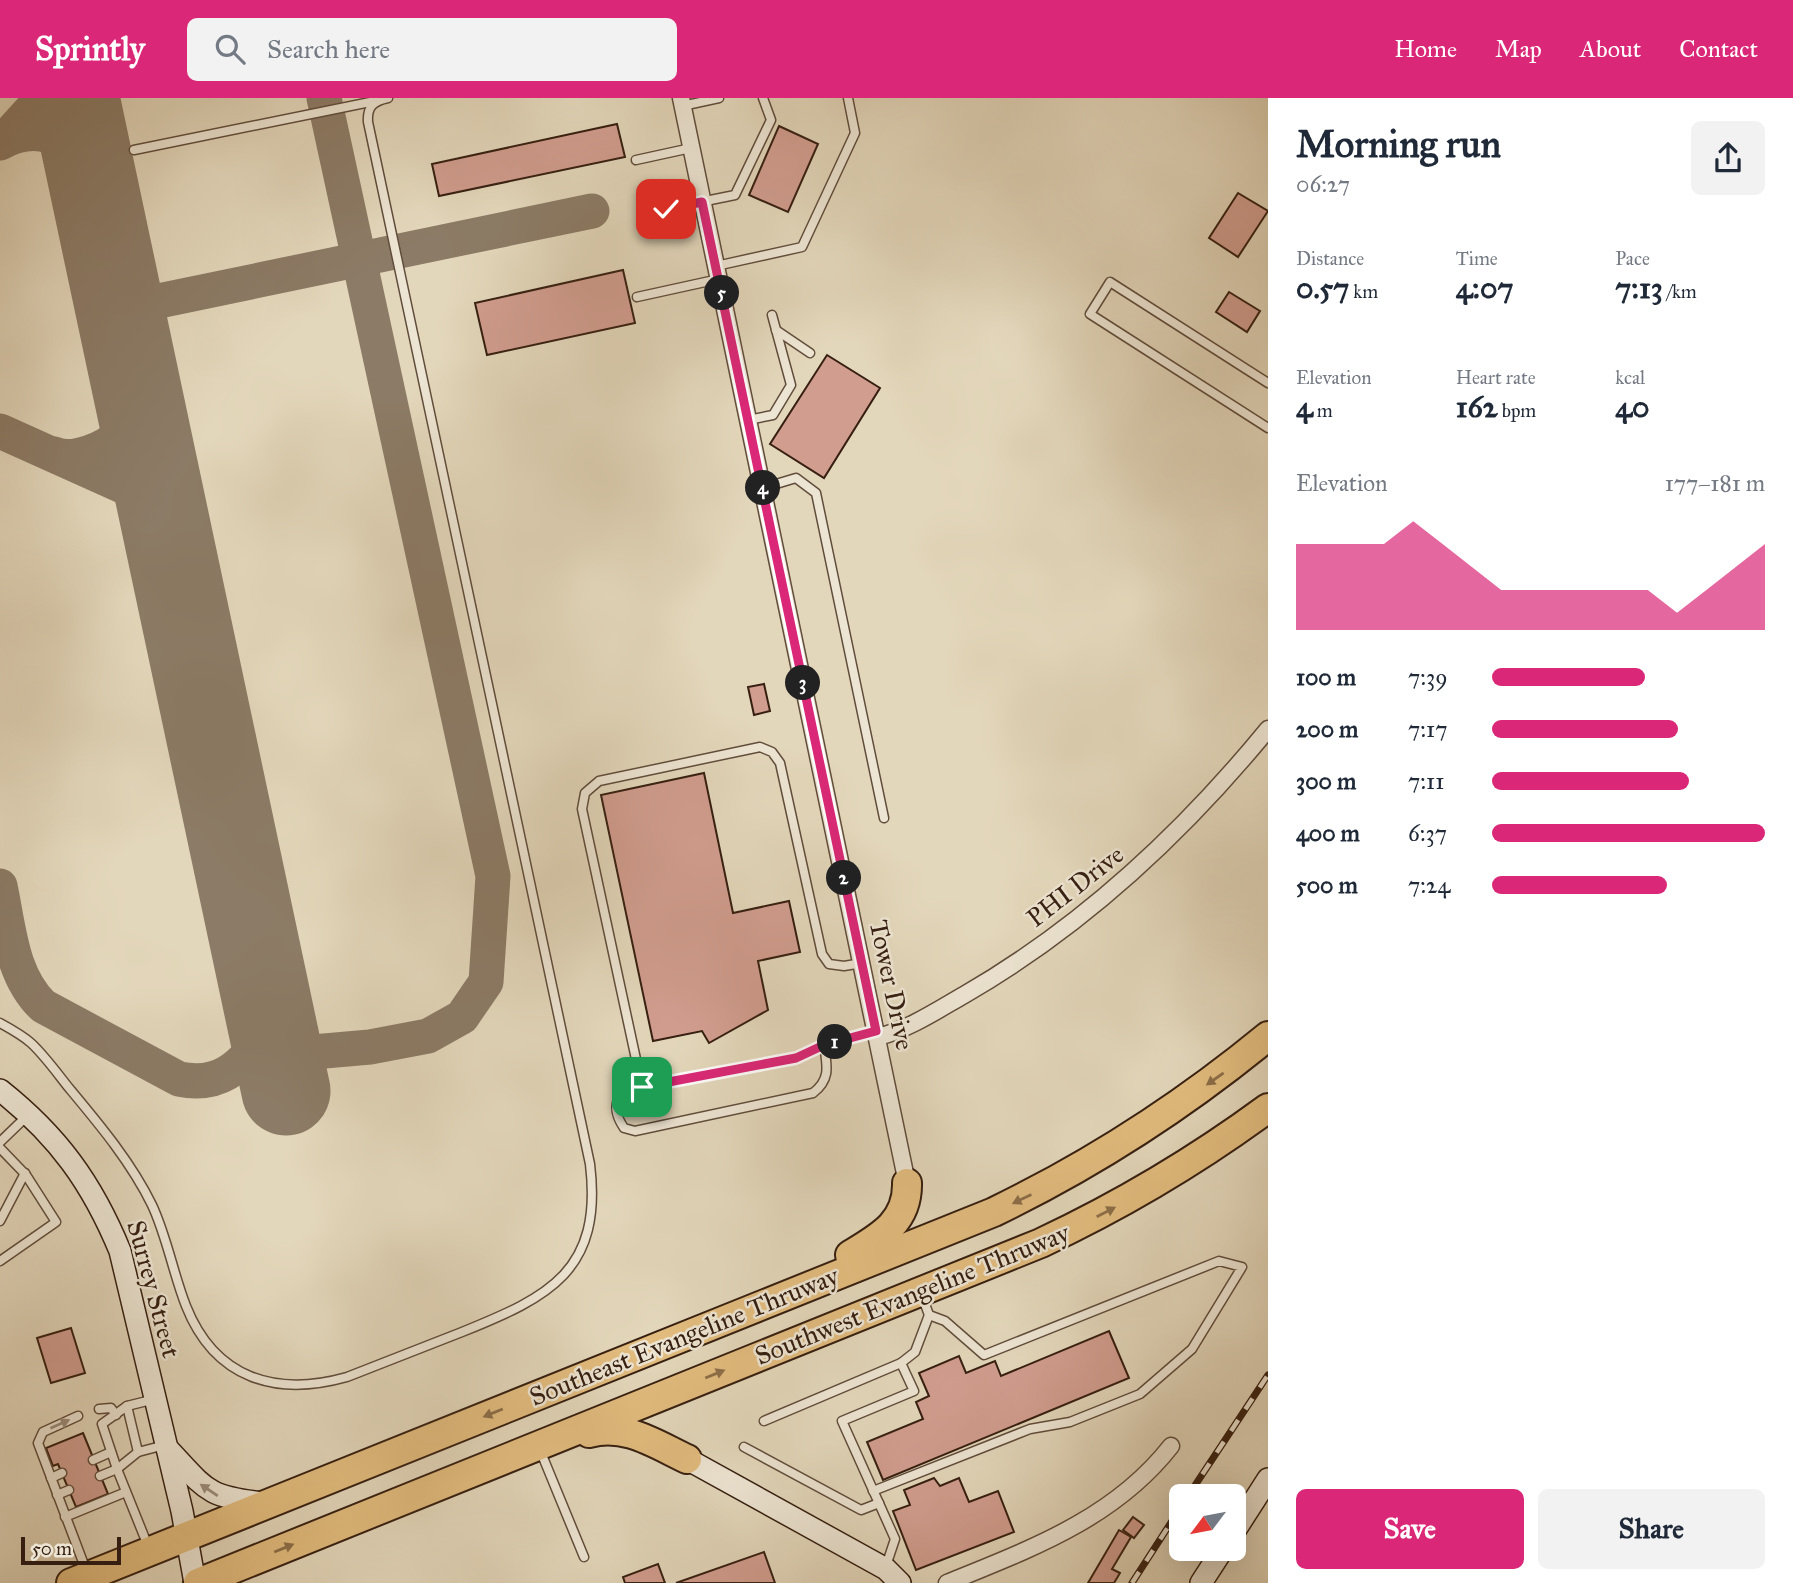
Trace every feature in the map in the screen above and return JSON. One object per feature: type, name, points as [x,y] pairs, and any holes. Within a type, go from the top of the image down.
[{"type":"highway","name":"Southeast Evangeline Thruway","points":[[80,1580],[928,1239],[1038,1191],[1126,1142],[1229,1069],[1268,1036]]},
{"type":"highway","name":"Southwest Evangeline Thruway","points":[[539,1447],[681,1388],[905,1303],[1041,1243],[1124,1203],[1179,1171],[1268,1108]]},
{"type":"highway","points":[[905,1303],[933,1272],[935,1261],[907,1183]]},
{"type":"highway","points":[[774,1300],[889,1230],[903,1210],[907,1183]]},
{"type":"highway","points":[[880,1258],[894,1259],[903,1272],[905,1303]]},
{"type":"highway","points":[[681,1388],[662,1407],[659,1429],[667,1441],[687,1459]]},
{"type":"highway","points":[[539,1447],[597,1431],[628,1431],[687,1459]]},
{"type":"highway","name":"Southeast Evangeline Thruway","points":[[196,1583],[245,1572],[539,1447]]},
{"type":"street","name":"Tower Drive","points":[[682,102],[907,1183]]},
{"type":"street","name":"PHI Drive","points":[[877,1034],[911,1024],[994,977],[1100,901],[1189,819],[1268,729]]},
{"type":"street","name":"Surrey Street","points":[[0,1090],[30,1114],[78,1169],[107,1218],[130,1288],[196,1583]]},
{"type":"street","points":[[165,1446],[193,1478],[218,1496],[270,1504]]},
{"type":"street","points":[[947,1583],[1045,1543],[1078,1526],[1139,1483],[1171,1446]]},
{"type":"street","points":[[687,1459],[893,1576]]},
{"type":"street","points":[[1246,1513],[1268,1479]]},
{"type":"street","points":[[1201,1583],[1215,1561]]},
{"type":"lane","points":[[134,150],[388,98]]},
{"type":"lane","points":[[682,102],[719,98]]},
{"type":"lane","points":[[666,209],[735,195],[771,120],[762,98]]},
{"type":"lane","points":[[637,298],[802,247],[855,133],[848,98]]},
{"type":"lane","points":[[0,1023],[30,1042],[106,1133],[153,1207],[186,1306],[196,1327],[223,1360],[260,1380],[281,1386],[325,1384],[504,1315],[549,1290],[564,1275],[585,1238],[592,1216],[590,1164],[368,122],[368,114],[375,101]]},
{"type":"lane","points":[[636,160],[691,148]]},
{"type":"lane","points":[[1268,383],[1111,282],[1090,314],[1268,428]]},
{"type":"lane","points":[[748,420],[773,415],[791,385],[772,315]]},
{"type":"lane","points":[[776,330],[810,353]]},
{"type":"lane","points":[[763,488],[796,478],[817,493],[884,818]]},
{"type":"lane","points":[[642,1087],[582,809],[585,793],[599,781],[760,747],[772,752],[780,763],[822,954],[829,964],[844,966],[862,962]]},
{"type":"lane","points":[[824,1045],[828,1069],[824,1084],[813,1093],[635,1131],[624,1128],[615,1114],[618,1097],[623,1092],[796,1058],[824,1045],[877,1034]]},
{"type":"lane","points":[[0,1142],[30,1114]]},
{"type":"lane","points":[[0,1149],[25,1174],[56,1222],[0,1261]]},
{"type":"lane","points":[[0,1221],[25,1174]]},
{"type":"lane","points":[[873,1491],[1030,1429],[1070,1422],[1140,1394],[1192,1349],[1241,1267],[1219,1261],[985,1355],[945,1321],[905,1303]]},
{"type":"lane","points":[[764,1421],[901,1363],[915,1352],[905,1303]]},
{"type":"lane","points":[[893,1576],[895,1539],[842,1421],[914,1391],[901,1363]]},
{"type":"lane","points":[[151,1552],[102,1424],[127,1406],[155,1399]]},
{"type":"lane","points":[[127,1406],[138,1452]]},
{"type":"lane","points":[[99,1409],[111,1408],[116,1415]]},
{"type":"lane","points":[[78,1416],[43,1432],[38,1438],[39,1449],[65,1517],[80,1580]]},
{"type":"lane","points":[[100,1476],[117,1469],[138,1452],[165,1446]]},
{"type":"lane","points":[[539,1447],[584,1557]]},
{"type":"lane","points":[[744,1447],[861,1510],[879,1503]]},
{"type":"lane","points":[[93,1460],[111,1452]]},
{"type":"lane","points":[[51,1478],[62,1473]]},
{"type":"lane","points":[[57,1495],[69,1490]]},
{"type":"lane","points":[[65,1517],[126,1492]]},
{"type":"building","points":[[617,124],[625,157],[439,196],[432,164]]},
{"type":"building","points":[[779,126],[818,144],[788,212],[749,195]]},
{"type":"building","points":[[1238,193],[1268,211],[1238,257],[1209,238]]},
{"type":"building","points":[[623,270],[635,323],[487,355],[475,303]]},
{"type":"building","points":[[1229,292],[1260,311],[1247,332],[1216,312]]},
{"type":"building","points":[[827,355],[880,388],[824,478],[770,444]]},
{"type":"building","points":[[764,684],[770,711],[754,715],[748,687]]},
{"type":"building","points":[[704,773],[733,913],[789,901],[800,952],[758,961],[768,1010],[709,1043],[702,1031],[653,1041],[601,795]]},
{"type":"building","points":[[71,1328],[85,1373],[51,1383],[37,1338]]},
{"type":"building","points":[[1109,1331],[1129,1378],[883,1480],[867,1442],[923,1419],[916,1402],[929,1396],[919,1373],[959,1356],[966,1373],[995,1361],[1001,1376]]},
{"type":"building","points":[[83,1433],[108,1494],[76,1507],[58,1464],[53,1466],[46,1448]]},
{"type":"building","points":[[934,1478],[940,1486],[959,1478],[969,1502],[998,1491],[1014,1532],[916,1570],[893,1511],[910,1505],[904,1490]]},
{"type":"building","points":[[1133,1517],[1144,1525],[1134,1538],[1123,1530]]},
{"type":"building","points":[[1119,1530],[1131,1537],[1112,1569],[1120,1573],[1114,1583],[1088,1583]]},
{"type":"building","points":[[764,1552],[775,1583],[676,1583]]},
{"type":"building","points":[[658,1564],[665,1583],[625,1583],[623,1577]]},
{"type":"taxiway","points":[[3,141],[42,98]]},
{"type":"taxiway","points":[[0,886],[18,965],[32,994],[43,1006],[179,1079],[210,1080],[233,1069],[273,1027],[313,1052],[370,1047],[428,1036],[462,1017],[486,982],[493,876],[324,98]]},
{"type":"taxiway","points":[[0,143],[27,134],[51,137],[72,150],[91,171]]},
{"type":"taxiway","points":[[120,309],[592,211]]},
{"type":"taxiway","points":[[54,454],[70,456],[89,453],[114,439],[127,424],[136,387]]},
{"type":"taxiway","points":[[0,431],[129,489],[151,508],[169,538]]},
{"type":"runway","points":[[75,98],[286,1091]]},
{"type":"railway","points":[[1196,1484],[1268,1375]]},
{"type":"railway","points":[[1132,1583],[1169,1526]]},
{"type":"route","points":[[642,1087],[796,1058],[824,1045],[876,1031],[702,202],[666,209]]}]
